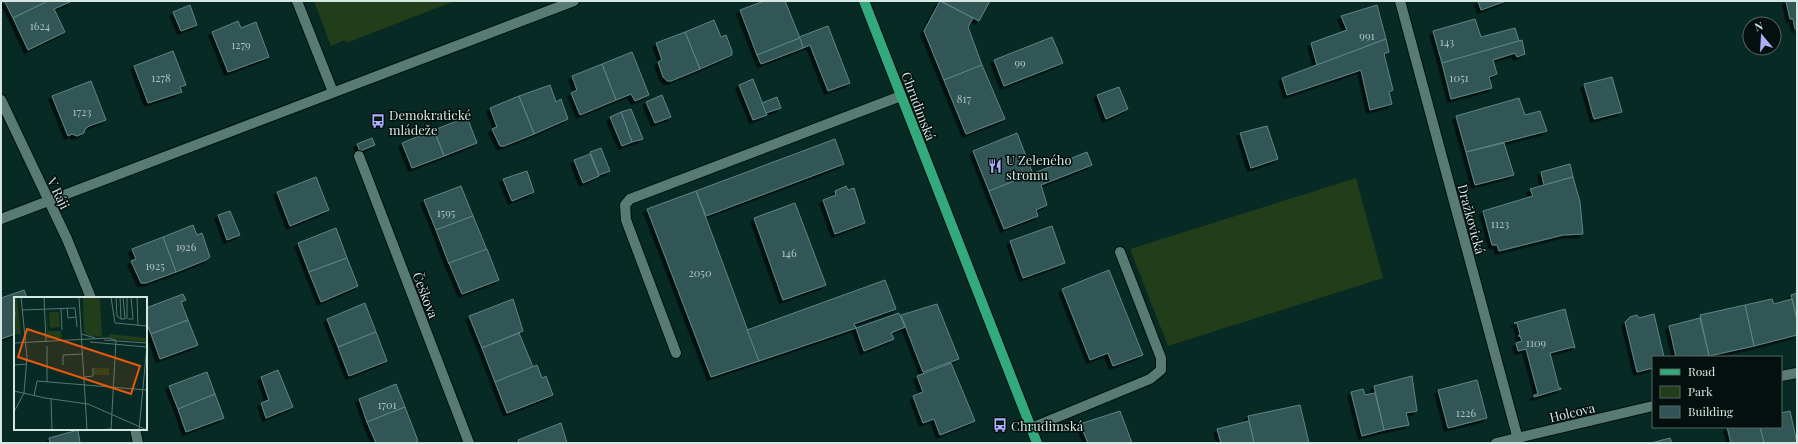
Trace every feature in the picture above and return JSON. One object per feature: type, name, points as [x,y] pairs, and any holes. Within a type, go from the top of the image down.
[{"type":"main road","name":"Chrudimská","points":[[864,1],[1037,443]]},
{"type":"street","points":[[297,1],[333,92]]},
{"type":"street","points":[[1,219],[574,1]]},
{"type":"street","name":"Dražkovická","points":[[1400,1],[1518,440]]},
{"type":"street","points":[[676,353],[626,220],[625,205],[630,199],[901,96]]},
{"type":"street","name":"V Ráji","points":[[1,100],[3,111],[67,239],[91,297]]},
{"type":"street","name":"Češkova","points":[[359,156],[469,443]]},
{"type":"street","points":[[1031,428],[1150,379],[1161,370],[1161,358],[1120,252]]},
{"type":"street","points":[[1782,376],[1797,373]]},
{"type":"street","name":"Holcova","points":[[1496,443],[1518,440],[1652,406]]},
{"type":"street","points":[[135,430],[138,443]]},
{"type":"green space","points":[[314,1],[455,1],[346,43],[345,40],[331,46]]},
{"type":"green space","points":[[1356,178],[1383,278],[1168,346],[1130,249]]},
{"type":"building","points":[[1,1],[48,1],[13,18],[5,2]]},
{"type":"building","points":[[48,1],[72,1],[54,9],[65,32],[28,50],[13,18]]},
{"type":"building","points":[[764,1],[785,1],[800,38],[757,55],[740,10]]},
{"type":"building","points":[[940,1],[973,18],[968,27],[982,65],[944,80],[924,31]]},
{"type":"building","points":[[941,1],[990,1],[979,21]]},
{"type":"building","points":[[1478,1],[1506,1],[1481,10]]},
{"type":"building","points":[[1786,1],[1797,1],[1797,29],[1795,29],[1793,19],[1790,19]]},
{"type":"building","points":[[190,5],[197,25],[181,31],[173,12]]},
{"type":"building","points":[[1377,5],[1386,39],[1317,65],[1311,43],[1347,30],[1341,16]]},
{"type":"building","points":[[1475,19],[1481,37],[1515,28],[1519,41],[1442,63],[1433,31]]},
{"type":"building","points":[[714,20],[721,37],[726,35],[732,55],[700,69],[685,32]]},
{"type":"building","points":[[238,21],[241,28],[256,22],[269,57],[228,72],[212,32]]},
{"type":"building","points":[[828,26],[850,83],[828,91],[810,45],[803,48],[799,37]]},
{"type":"building","points":[[685,32],[700,69],[671,81],[667,81],[663,77],[658,62],[662,60],[656,43]]},
{"type":"building","points":[[1052,37],[1063,63],[1004,86],[994,60]]},
{"type":"building","points":[[800,38],[803,48],[761,64],[757,55]]},
{"type":"building","points":[[1386,39],[1389,52],[1384,54],[1393,90],[1389,92],[1392,104],[1370,110],[1361,70],[1287,95],[1282,78]]},
{"type":"building","points":[[1522,40],[1525,54],[1517,57],[1515,53],[1493,60],[1497,74],[1489,77],[1492,88],[1451,99],[1442,63]]},
{"type":"building","points":[[173,51],[186,85],[180,87],[182,92],[148,103],[134,66]]},
{"type":"building","points":[[632,52],[649,95],[635,101],[631,94],[616,100],[602,64]]},
{"type":"building","points":[[602,64],[616,100],[580,115],[571,93],[577,90],[572,76]]},
{"type":"building","points":[[982,65],[1005,119],[966,134],[944,80]]},
{"type":"building","points":[[1612,77],[1622,112],[1594,119],[1584,84]]},
{"type":"building","points":[[753,79],[767,115],[753,120],[739,85]]},
{"type":"building","points":[[91,81],[106,120],[89,126],[85,129],[84,133],[77,136],[72,134],[68,136],[52,96]]},
{"type":"building","points":[[550,85],[556,102],[561,99],[568,119],[534,134],[519,96]]},
{"type":"building","points":[[1119,87],[1128,109],[1106,119],[1097,95]]},
{"type":"building","points":[[662,95],[671,117],[655,123],[646,102]]},
{"type":"building","points":[[519,96],[534,134],[504,146],[500,146],[492,129],[497,127],[490,108]]},
{"type":"building","points":[[777,97],[781,108],[766,113],[762,103]]},
{"type":"building","points":[[1519,98],[1525,115],[1540,111],[1547,131],[1466,152],[1456,116]]},
{"type":"building","points":[[631,109],[643,139],[632,142],[621,112]]},
{"type":"building","points":[[621,112],[632,142],[622,146],[610,117]]},
{"type":"building","points":[[467,117],[477,143],[444,156],[434,130]]},
{"type":"building","points":[[1267,126],[1278,159],[1251,168],[1240,133]]},
{"type":"building","points":[[434,130],[444,156],[412,168],[402,143]]},
{"type":"building","points":[[1017,133],[1033,174],[989,191],[973,151]]},
{"type":"building","points":[[372,138],[375,145],[360,151],[357,144]]},
{"type":"building","points":[[835,139],[844,164],[706,216],[696,191]]},
{"type":"building","points":[[1504,143],[1514,175],[1475,185],[1466,152]]},
{"type":"building","points":[[601,148],[610,171],[599,175],[590,152]]},
{"type":"building","points":[[1087,152],[1092,165],[1041,185],[1047,205],[1036,210],[1038,216],[1004,229],[989,191]]},
{"type":"building","points":[[590,154],[599,176],[583,183],[574,160]]},
{"type":"building","points":[[1570,164],[1573,177],[1544,185],[1541,172]]},
{"type":"building","points":[[527,171],[534,192],[512,201],[503,179]]},
{"type":"building","points":[[316,177],[329,210],[290,226],[277,192]]},
{"type":"building","points":[[1573,177],[1580,202],[1583,234],[1563,235],[1499,251],[1497,245],[1492,245],[1483,211],[1533,196],[1530,189]]},
{"type":"building","points":[[461,186],[473,216],[436,230],[424,200]]},
{"type":"building","points":[[846,186],[848,190],[854,188],[865,223],[835,234],[823,200],[836,195],[835,191]]},
{"type":"building","points":[[696,191],[759,361],[711,377],[647,209]]},
{"type":"building","points":[[795,203],[826,285],[783,300],[754,218]]},
{"type":"building","points":[[230,211],[240,235],[227,240],[218,215]]},
{"type":"building","points":[[473,216],[487,250],[449,264],[436,230]]},
{"type":"building","points":[[193,225],[197,235],[202,233],[210,257],[176,272],[163,237]]},
{"type":"building","points":[[1052,226],[1065,263],[1023,278],[1010,241]]},
{"type":"building","points":[[336,228],[347,258],[309,272],[298,243]]},
{"type":"building","points":[[163,237],[176,272],[146,283],[141,283],[131,261],[136,259],[132,249]]},
{"type":"building","points":[[487,249],[499,280],[462,294],[449,263]]},
{"type":"building","points":[[347,258],[358,286],[321,302],[309,272]]},
{"type":"building","points":[[1109,270],[1143,355],[1113,366],[1108,353],[1090,360],[1062,289]]},
{"type":"building","points":[[885,280],[896,309],[854,324],[856,328],[759,361],[747,330]]},
{"type":"building","points":[[24,290],[27,297],[14,297],[14,334],[1,339],[1,298]]},
{"type":"building","points":[[1797,293],[1797,320],[1791,295]]},
{"type":"building","points":[[183,294],[186,300],[181,302],[188,320],[151,334],[147,324],[147,308]]},
{"type":"building","points":[[513,299],[523,331],[482,348],[469,316]]},
{"type":"building","points":[[1772,299],[1774,304],[1792,299],[1797,320],[1797,335],[1754,346],[1745,305]]},
{"type":"building","points":[[365,303],[376,332],[338,347],[327,319]]},
{"type":"building","points":[[937,304],[959,359],[923,372],[901,315]]},
{"type":"building","points":[[1745,305],[1754,346],[1709,356],[1700,315]]},
{"type":"building","points":[[1565,309],[1575,348],[1573,347],[1550,353],[1559,388],[1561,389],[1534,397],[1534,395],[1538,394],[1526,349],[1518,351],[1516,343],[1522,341],[1520,336],[1518,336],[1520,334],[1517,323],[1514,323]]},
{"type":"building","points":[[899,313],[905,327],[891,333],[894,339],[864,351],[856,328]]},
{"type":"building","points":[[1654,314],[1664,356],[1652,356],[1652,368],[1637,372],[1625,322],[1630,317],[1637,315],[1639,318]]},
{"type":"building","points":[[1700,318],[1709,356],[1676,356],[1669,326]]},
{"type":"building","points":[[188,320],[198,345],[160,359],[151,334]]},
{"type":"building","points":[[376,332],[387,361],[349,376],[338,347]]},
{"type":"building","points":[[519,333],[533,367],[495,382],[482,348]]},
{"type":"building","points":[[951,363],[975,421],[940,435],[934,419],[923,423],[913,396],[923,392],[917,376]]},
{"type":"building","points":[[537,365],[542,378],[546,376],[553,395],[507,413],[495,382]]},
{"type":"building","points":[[278,370],[293,407],[266,418],[261,403],[269,400],[261,377]]},
{"type":"building","points":[[207,372],[215,394],[178,409],[169,386]]},
{"type":"building","points":[[1412,376],[1417,411],[1406,413],[1409,425],[1384,430],[1374,386]]},
{"type":"building","points":[[1477,380],[1487,418],[1448,428],[1438,390]]},
{"type":"building","points":[[396,384],[405,407],[367,422],[359,399]]},
{"type":"building","points":[[1363,389],[1365,395],[1375,393],[1384,430],[1362,436],[1351,392]]},
{"type":"building","points":[[215,394],[224,418],[186,432],[178,409]]},
{"type":"building","points":[[1300,405],[1309,443],[1254,443],[1248,416]]},
{"type":"building","points":[[405,407],[418,441],[413,443],[376,443],[367,422]]},
{"type":"building","points":[[1120,411],[1132,443],[1088,443],[1080,424]]},
{"type":"building","points":[[1790,411],[1797,443],[1764,443],[1760,428],[1782,428],[1782,413]]},
{"type":"building","points":[[1249,421],[1254,443],[1221,443],[1217,429]]},
{"type":"building","points":[[561,423],[567,443],[519,443],[518,440]]},
{"type":"building","points":[[1727,428],[1760,428],[1764,443],[1731,443]]},
{"type":"building","points":[[78,430],[80,443],[50,443],[49,438]]},
{"type":"building","points":[[1670,438],[1672,443],[1651,443]]},
{"type":"place","name":"Demokratické mládeže","points":[[378,121]]},
{"type":"place","name":"U Zeleného stromu","points":[[995,166]]},
{"type":"place","name":"Chrudimská","points":[[1000,425]]}]
